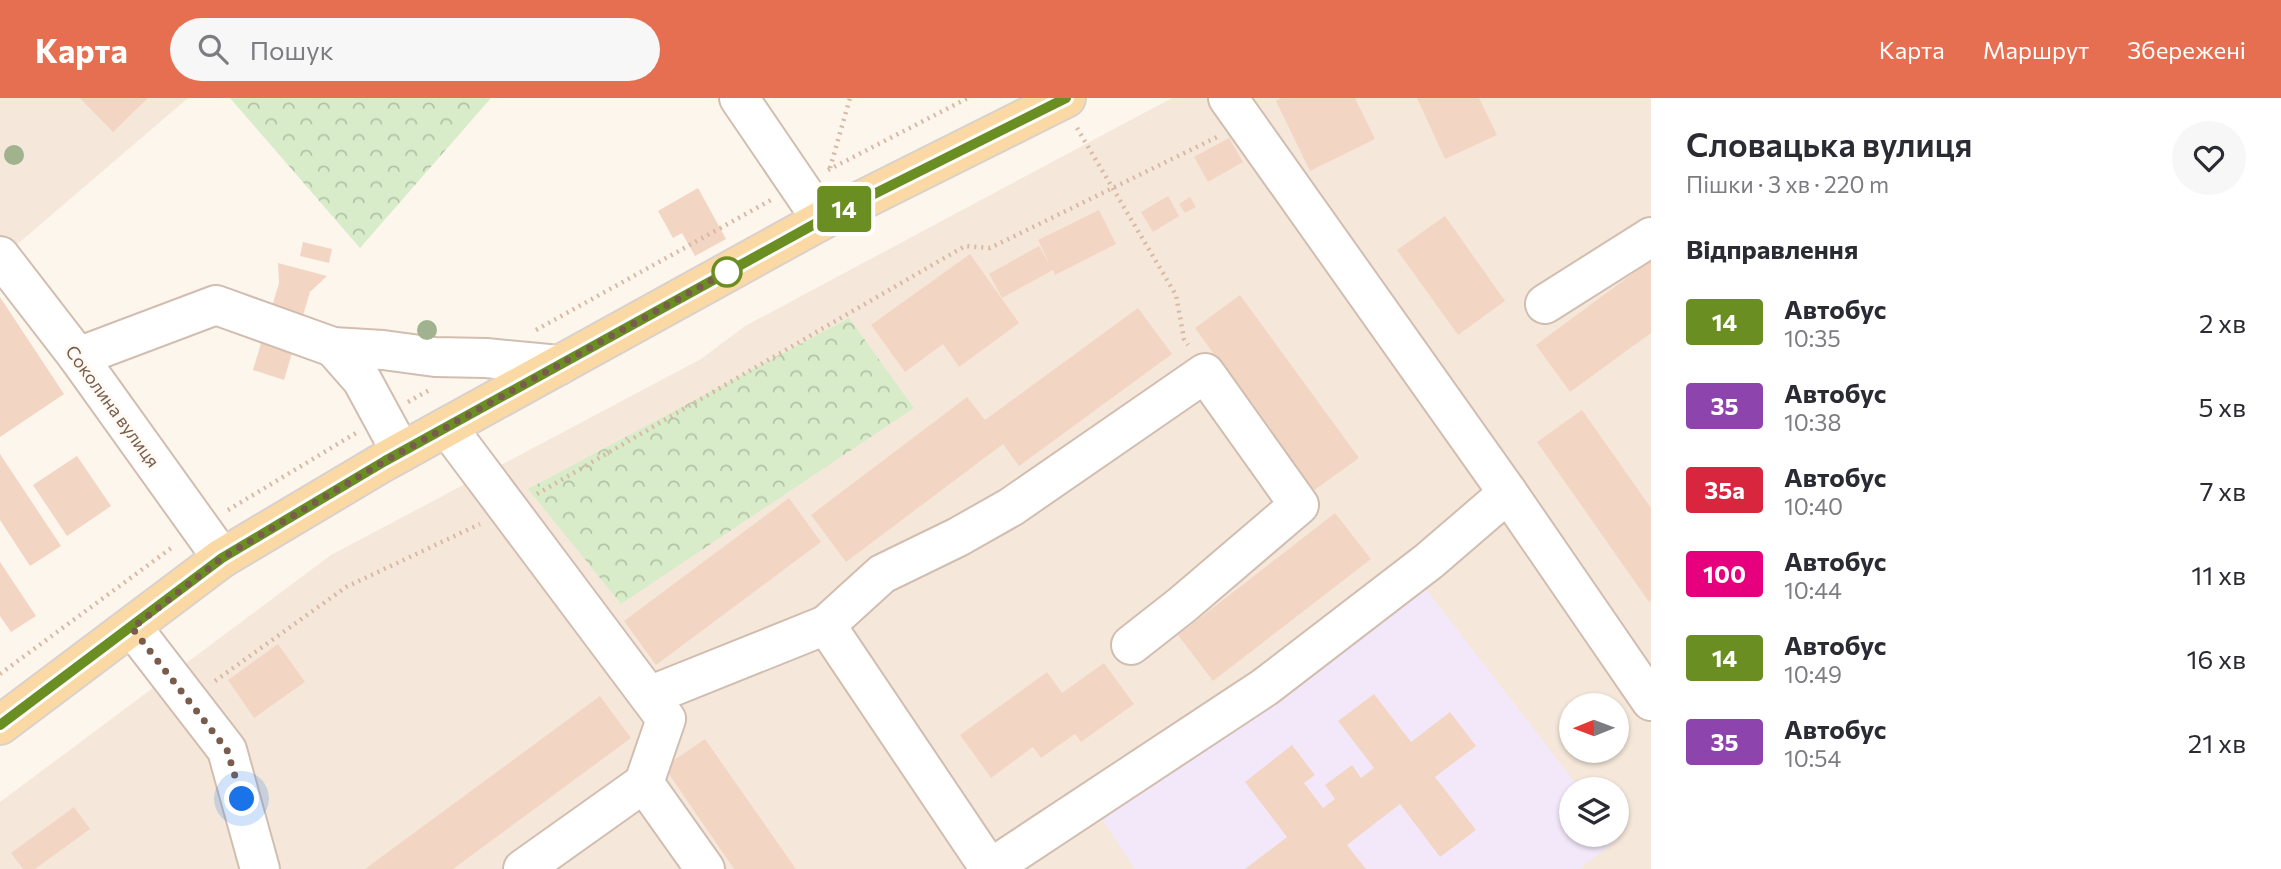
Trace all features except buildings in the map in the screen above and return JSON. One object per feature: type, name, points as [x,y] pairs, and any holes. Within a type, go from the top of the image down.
[{"type":"main road","points":[[0,725],[222,558],[401,452],[822,220],[1063,99]]},
{"type":"street","points":[[739,98],[822,220]]},
{"type":"street","points":[[1237,110],[1508,493],[1651,701]]},
{"type":"street","points":[[1545,304],[1651,237]]},
{"type":"street","name":"Соколина вулиця","points":[[0,256],[78,357],[222,558]]},
{"type":"street","points":[[78,357],[216,305],[333,347],[559,365]]},
{"type":"street","points":[[333,347],[362,380],[401,452]]},
{"type":"street","points":[[649,696],[826,625],[882,574],[958,537],[1011,507],[1205,373],[1299,505],[1131,645]]},
{"type":"street","points":[[447,427],[666,719],[644,783],[523,869]]},
{"type":"street","points":[[826,625],[991,869],[1265,687],[1429,561],[1508,493]]},
{"type":"street","points":[[132,628],[227,750],[260,869]]},
{"type":"street","points":[[644,783],[705,869]]},
{"type":"path","points":[[830,169],[850,98]]},
{"type":"path","points":[[1063,99],[1176,295],[1184,339],[1205,373]]},
{"type":"path","points":[[188,700],[346,587],[509,510],[965,246],[990,248],[1114,189],[1237,110]]},
{"type":"shaded area","points":[[0,98],[188,98],[0,259]]},
{"type":"shaded area","points":[[1172,98],[1651,98],[1651,869],[0,869],[0,802],[331,555],[701,359],[745,326]]},
{"type":"shaded area","points":[[1401,557],[1571,777],[1559,777],[1559,847],[1608,847],[1579,869],[1135,869],[1094,807]]},
{"type":"green space","points":[[230,98],[491,98],[360,248]]},
{"type":"green space","points":[[849,318],[914,408],[621,604],[528,489]]},
{"type":"bus line","name":"14","points":[[0,725],[222,558],[385,461],[822,220],[1066,98]]},
{"type":"route","points":[[242,799],[227,750],[132,628],[222,558],[385,461],[727,272]]}]
